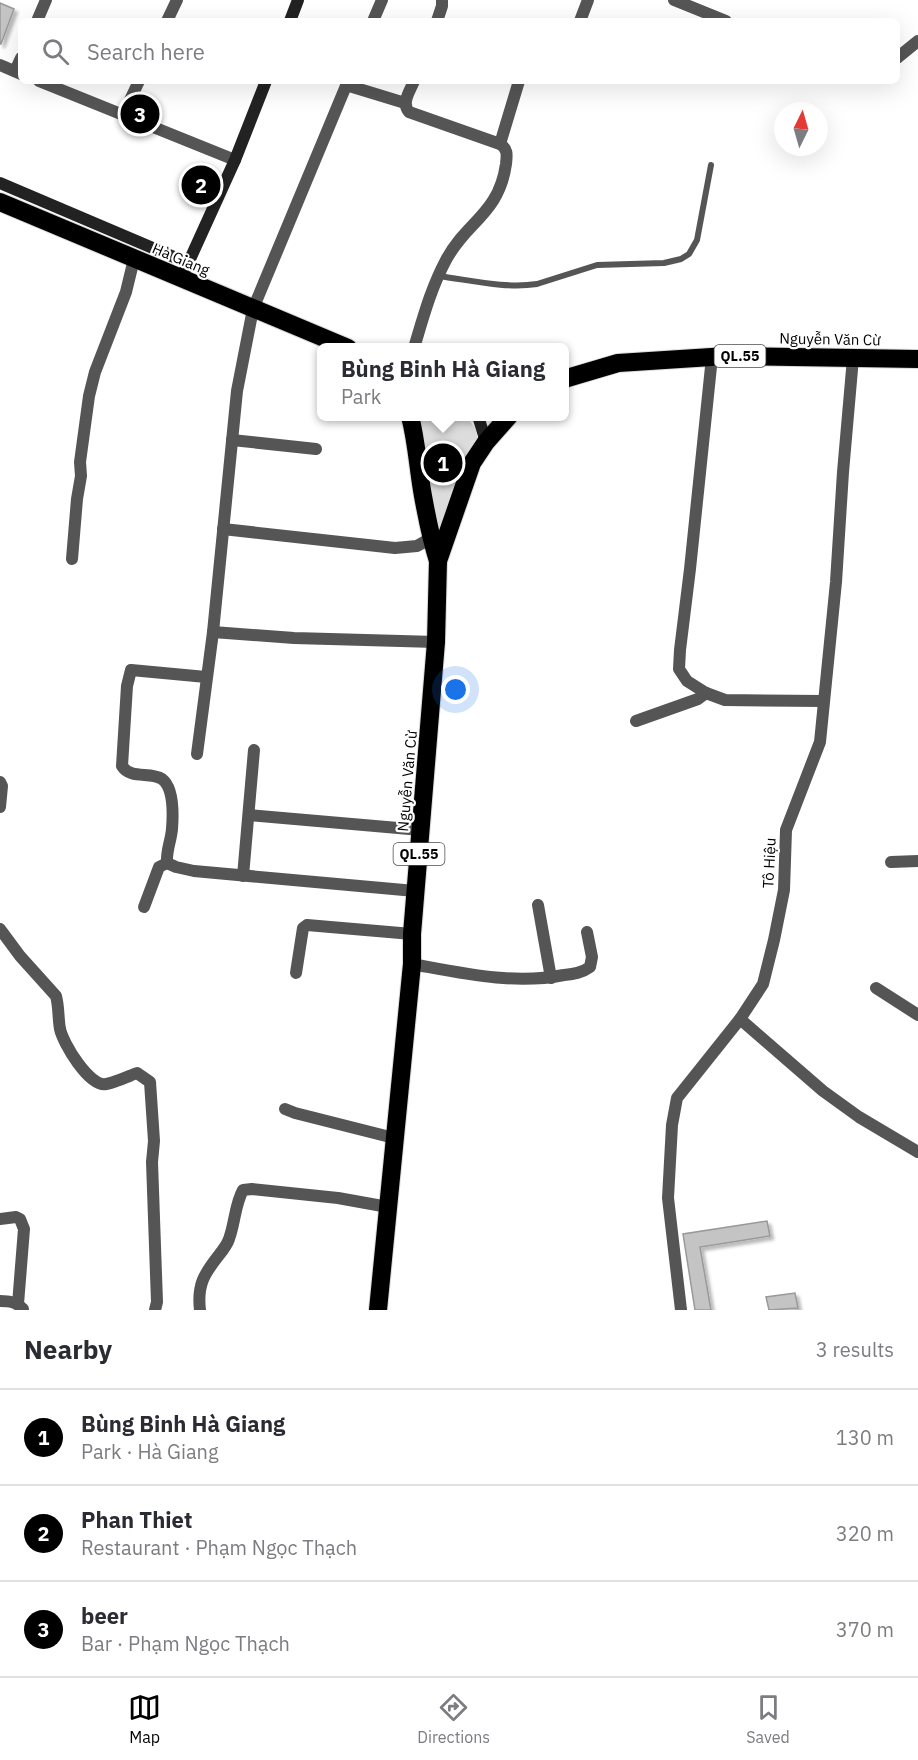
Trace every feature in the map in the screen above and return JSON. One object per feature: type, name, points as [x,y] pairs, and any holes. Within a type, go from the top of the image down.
[{"type":"highway","name":"Hà Giang","points":[[0,202],[134,258],[185,271],[253,309],[336,343]]},
{"type":"highway","name":"Nguyễn Văn Cừ","points":[[569,378],[618,363],[711,357],[918,359]]},
{"type":"highway","points":[[411,421],[431,538],[438,561]]},
{"type":"highway","name":"Nguyễn Văn Cừ","points":[[378,1310],[412,964],[415,891],[436,642],[438,561],[472,463],[486,442],[505,421]]},
{"type":"street","points":[[38,18],[46,0]]},
{"type":"street","points":[[168,18],[177,0]]},
{"type":"street","points":[[291,18],[298,0]]},
{"type":"street","points":[[374,18],[382,0]]},
{"type":"street","points":[[438,18],[442,0]]},
{"type":"street","points":[[581,18],[588,0]]},
{"type":"street","points":[[674,0],[719,18]]},
{"type":"street","points":[[900,56],[918,41]]},
{"type":"street","points":[[0,65],[18,73]]},
{"type":"street","points":[[46,84],[235,160]]},
{"type":"street","points":[[123,115],[138,84]]},
{"type":"street","points":[[185,271],[235,160],[265,84]]},
{"type":"street","points":[[196,754],[213,632],[237,391],[253,309],[347,84]]},
{"type":"street","points":[[350,84],[405,104]]},
{"type":"street","points":[[413,84],[405,104],[409,112],[500,144],[505,148],[507,155],[499,191],[488,211],[452,249],[438,276],[416,343]]},
{"type":"street","points":[[500,144],[518,84]]},
{"type":"street","name":"Hà Giang","points":[[0,183],[185,271]]},
{"type":"street","points":[[72,559],[81,476],[80,462],[89,396],[95,372],[126,292],[134,258]]},
{"type":"street","points":[[711,357],[678,665],[682,675],[706,693],[725,700],[823,701]]},
{"type":"street","name":"Tô Hiệu","points":[[681,1310],[668,1198],[672,1125],[677,1098],[740,1019],[763,984],[772,951],[784,890],[786,830],[820,742],[836,582],[853,358]]},
{"type":"street","points":[[479,421],[486,442]]},
{"type":"street","points":[[232,440],[316,449]]},
{"type":"street","points":[[223,529],[395,548],[417,546],[431,538]]},
{"type":"street","points":[[213,632],[313,639],[436,642]]},
{"type":"street","points":[[167,863],[172,831],[171,796],[167,787],[163,779],[137,775],[125,770],[122,766],[129,678],[131,670],[206,677]]},
{"type":"street","points":[[636,721],[698,699],[706,693]]},
{"type":"street","points":[[243,876],[254,750]]},
{"type":"street","points":[[0,782],[2,786],[0,807]]},
{"type":"street","points":[[249,815],[421,830]]},
{"type":"street","points":[[891,862],[918,861]]},
{"type":"street","points":[[167,863],[194,871],[415,891]]},
{"type":"street","points":[[144,907],[159,867],[167,863]]},
{"type":"street","points":[[538,905],[551,978]]},
{"type":"street","points":[[296,973],[303,928],[307,925],[412,934]]},
{"type":"street","points":[[0,929],[20,956],[56,996],[64,1042],[86,1074],[105,1085],[137,1073],[150,1082],[154,1141],[152,1162],[157,1302],[155,1310]]},
{"type":"street","points":[[412,964],[489,977],[551,978],[578,973],[590,967],[592,957],[586,932]]},
{"type":"street","points":[[876,988],[918,1015]]},
{"type":"street","points":[[740,1019],[823,1091],[859,1117],[918,1152]]},
{"type":"street","points":[[285,1109],[394,1138]]},
{"type":"street","points":[[200,1310],[200,1286],[206,1272],[228,1243],[243,1190],[338,1198],[388,1207]]},
{"type":"street","points":[[0,1219],[16,1217],[20,1219],[24,1229],[21,1307],[10,1301],[0,1300]]},
{"type":"lane","points":[[438,276],[527,285],[545,282],[597,265],[664,263],[681,259],[689,254],[697,240],[711,165]]},
{"type":"shaded area","points":[[415,421],[469,421],[477,433],[477,439],[460,472],[440,527],[436,531]]},
{"type":"building","points":[[0,3],[14,9],[1,44],[0,44]]},
{"type":"building","points":[[767,1221],[770,1236],[700,1247],[711,1310],[695,1310],[683,1234]]},
{"type":"building","points":[[795,1293],[798,1308],[769,1310],[766,1297]]},
{"type":"place","name":"beer","points":[[140,114]]},
{"type":"place","name":"Phan Thiet","points":[[201,185]]},
{"type":"place","name":"Bùng Binh Hà Giang","points":[[443,463]]}]
